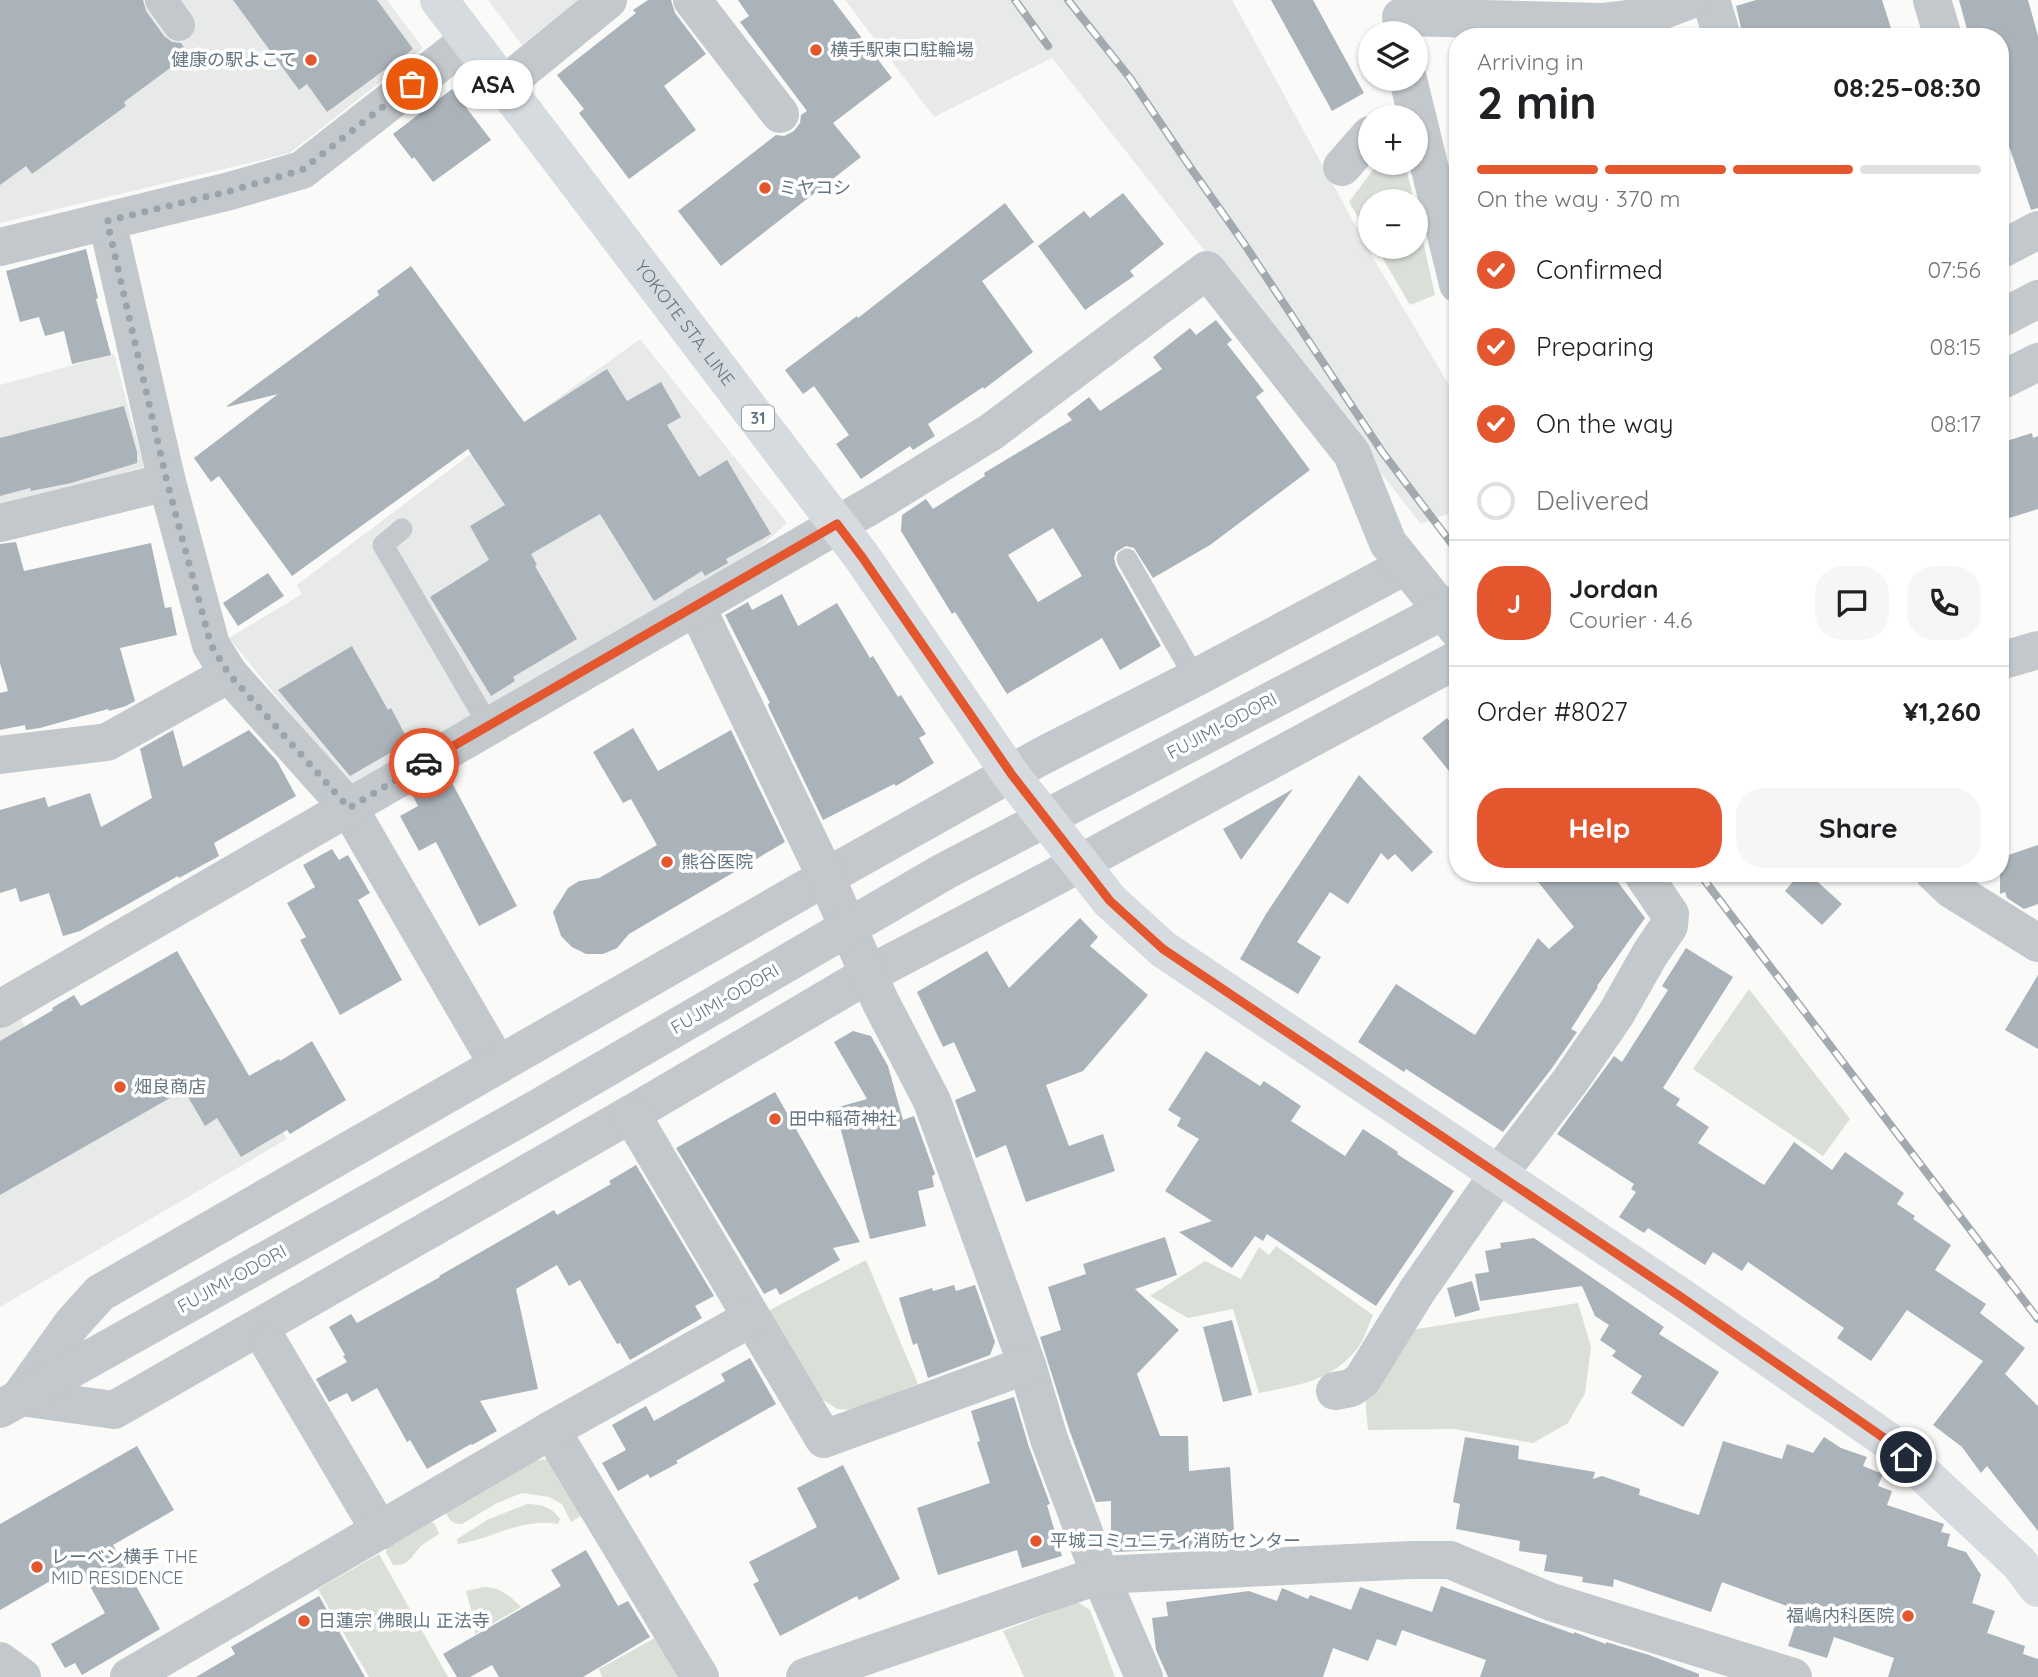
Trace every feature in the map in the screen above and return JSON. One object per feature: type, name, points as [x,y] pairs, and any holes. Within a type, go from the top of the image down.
[{"type":"main road","name":"YOKOTE STA. LINE","points":[[439,0],[862,557],[1012,775],[1110,901],[1163,949],[1681,1297],[1887,1440],[2019,1563],[2038,1588]]},
{"type":"street","points":[[504,85],[608,0]]},
{"type":"street","points":[[692,0],[780,114]]},
{"type":"street","points":[[1401,17],[1602,22],[1646,17],[1690,0]]},
{"type":"street","points":[[1711,0],[1719,28]]},
{"type":"street","points":[[1932,0],[1941,28]]},
{"type":"street","points":[[0,247],[230,191],[302,170],[469,40]]},
{"type":"street","points":[[1411,91],[1449,225]]},
{"type":"street","points":[[1342,167],[1358,149]]},
{"type":"street","points":[[107,221],[167,482],[211,645],[229,674],[349,808],[498,1065]]},
{"type":"street","points":[[0,1009],[884,498],[991,432],[1207,270],[1352,454],[1388,543],[1449,619]]},
{"type":"street","points":[[2009,314],[2038,299]]},
{"type":"street","points":[[2009,377],[2038,362]]},
{"type":"street","points":[[0,523],[167,482]]},
{"type":"street","points":[[10,1403],[100,1293],[1040,757],[1405,566]]},
{"type":"street","points":[[696,606],[826,877],[880,1001],[932,1101],[1027,1365],[1049,1438],[1100,1575],[1144,1677]]},
{"type":"street","name":"FUJIMI-ODORI","points":[[10,1403],[531,1112],[946,871],[1449,608]]},
{"type":"street","points":[[2009,658],[2038,650]]},
{"type":"street","points":[[10,1403],[114,1410],[631,1114],[869,974],[1449,664]]},
{"type":"street","points":[[0,755],[107,742],[229,674]]},
{"type":"street","points":[[1335,1391],[1351,1388],[1362,1380],[1417,1292],[1498,1175],[1570,1081],[1616,1014],[1669,926],[1670,914],[1648,882]]},
{"type":"street","points":[[1944,882],[2038,943]]},
{"type":"street","points":[[631,1114],[824,1439],[1027,1365]]},
{"type":"street","points":[[129,1677],[551,1430],[751,1318]]},
{"type":"street","points":[[270,1345],[380,1531]]},
{"type":"street","points":[[551,1430],[700,1677]]},
{"type":"street","points":[[805,1677],[1100,1575],[1399,1560],[1450,1560],[1551,1602],[1775,1674]]},
{"type":"street","points":[[0,1661],[22,1677]]},
{"type":"lane","points":[[402,529],[383,545],[489,726]]},
{"type":"lane","points":[[1127,559],[1195,678]]},
{"type":"shaded area","points":[[0,0],[387,0],[423,48],[290,153],[0,223]]},
{"type":"shaded area","points":[[488,0],[578,0],[522,45]]},
{"type":"shaded area","points":[[845,0],[1232,0],[1358,230],[1358,259],[1374,259],[1449,385],[1449,513],[1421,524],[1052,58],[934,117]]},
{"type":"shaded area","points":[[1369,175],[1408,175],[1411,189],[1359,189]]},
{"type":"shaded area","points":[[1358,190],[1358,217],[1349,202]]},
{"type":"shaded area","points":[[1383,259],[1427,259],[1435,295],[1410,305]]},
{"type":"shaded area","points":[[640,339],[787,523],[755,552],[349,785],[229,638],[302,594],[297,585],[521,416],[525,422]]},
{"type":"shaded area","points":[[114,354],[144,467],[0,504],[0,385]]},
{"type":"shaded area","points":[[1749,989],[1850,1119],[1823,1156],[1693,1069]]},
{"type":"shaded area","points":[[209,1006],[287,1139],[0,1307],[0,1023],[17,1013],[57,1080],[152,1040]]},
{"type":"shaded area","points":[[1276,1246],[1373,1315],[1359,1345],[1336,1369],[1312,1380],[1259,1393],[1233,1309],[1188,1318],[1150,1296],[1205,1261],[1241,1279],[1259,1247],[1269,1255]]},
{"type":"shaded area","points":[[866,1260],[918,1384],[853,1410],[837,1409],[822,1399],[766,1312]]},
{"type":"shaded area","points":[[1578,1303],[1591,1347],[1585,1393],[1568,1423],[1533,1443],[1454,1429],[1368,1430],[1365,1396],[1411,1330]]},
{"type":"shaded area","points":[[550,1459],[586,1513],[571,1522],[562,1504],[549,1497],[522,1493],[497,1503],[462,1524],[454,1523],[447,1516],[446,1513],[524,1461]]},
{"type":"shaded area","points":[[527,1504],[549,1509],[560,1519],[558,1524],[532,1523],[458,1544],[457,1539],[489,1519]]},
{"type":"shaded area","points":[[430,1521],[435,1524],[439,1534],[422,1545],[406,1562],[393,1565],[386,1552],[389,1539]]},
{"type":"shaded area","points":[[379,1554],[448,1677],[369,1677],[318,1589]]},
{"type":"shaded area","points":[[484,1587],[504,1593],[521,1607],[475,1634],[466,1591]]},
{"type":"shaded area","points":[[1077,1602],[1090,1610],[1115,1677],[1024,1677],[1003,1631]]},
{"type":"shaded area","points":[[655,1638],[678,1677],[602,1677],[599,1669]]},
{"type":"building","points":[[0,0],[143,0],[146,11],[164,36],[172,42],[181,43],[189,54],[124,102],[126,106],[32,174],[26,166],[0,185]]},
{"type":"building","points":[[233,0],[377,0],[413,49],[327,112],[307,84],[299,90]]},
{"type":"building","points":[[648,0],[671,0],[675,13],[706,54],[664,86],[696,130],[629,179],[579,113],[584,109],[557,75],[636,13],[633,10]]},
{"type":"building","points":[[738,0],[833,0],[892,78],[833,123],[861,157],[721,266],[678,211],[776,135],[784,136],[794,131],[800,123],[801,115],[807,111],[740,22],[749,16]]},
{"type":"building","points":[[1271,0],[1313,0],[1358,82],[1358,91],[1364,93],[1332,111]]},
{"type":"building","points":[[1756,0],[1882,0],[1891,28],[1741,28],[1736,6]]},
{"type":"building","points":[[1959,0],[2028,0],[2038,36],[2038,208],[2031,210],[2009,146],[2009,28],[1967,28]]},
{"type":"building","points":[[452,89],[491,140],[433,182],[393,134]]},
{"type":"building","points":[[1123,193],[1164,244],[1130,271],[1134,276],[1085,310],[1038,246],[1084,211],[1090,218]]},
{"type":"building","points":[[1005,203],[1034,242],[982,281],[1033,352],[984,389],[983,387],[928,424],[935,436],[913,450],[910,446],[861,479],[836,444],[849,435],[814,386],[803,394],[785,370],[857,316],[858,318]]},
{"type":"building","points":[[86,249],[111,355],[72,364],[64,331],[45,336],[39,317],[20,322],[6,271]]},
{"type":"building","points":[[411,266],[524,422],[607,369],[627,401],[661,382],[681,417],[667,425],[699,477],[727,460],[771,534],[726,559],[728,563],[705,576],[702,571],[654,601],[600,514],[531,554],[537,565],[535,566],[577,639],[513,677],[515,681],[491,696],[430,597],[489,560],[470,526],[505,505],[468,449],[292,576],[219,476],[211,482],[194,458],[278,394],[227,406],[379,295],[377,291]]},
{"type":"building","points":[[1216,320],[1232,340],[1227,344],[1264,391],[1256,397],[1310,470],[1210,545],[1153,578],[1134,548],[1126,546],[1116,552],[1116,566],[1161,646],[1120,670],[1102,638],[1007,694],[955,612],[952,614],[901,531],[902,515],[926,499],[933,509],[985,476],[984,473],[1072,420],[1067,414],[1089,397],[1100,411],[1162,369],[1153,357],[1190,328],[1196,335]],"holes":[[[1053,528],[1082,576],[1038,602],[1008,555]]]},
{"type":"building","points":[[124,406],[137,452],[137,463],[71,483],[31,491],[30,488],[0,496],[0,438]]},
{"type":"building","points":[[2032,433],[2033,438],[2038,436],[2038,509],[2009,518],[2009,440]]},
{"type":"building","points":[[16,542],[24,571],[151,543],[165,608],[171,607],[177,635],[120,648],[135,701],[109,711],[108,709],[40,728],[26,730],[25,725],[0,730],[0,693],[8,691],[0,663],[0,544]]},
{"type":"building","points":[[268,573],[284,596],[238,626],[223,603]]},
{"type":"building","points":[[782,594],[798,626],[837,603],[870,658],[873,656],[898,697],[901,695],[926,734],[919,738],[934,763],[896,786],[894,784],[823,820],[769,708],[770,703],[725,615],[748,602],[752,610]]},
{"type":"building","points":[[352,646],[409,742],[350,776],[278,690]]},
{"type":"building","points":[[1447,718],[1449,771],[1422,738]]},
{"type":"building","points":[[633,728],[658,771],[731,730],[785,842],[629,934],[617,948],[603,954],[586,954],[572,947],[561,936],[553,912],[568,888],[579,881],[599,878],[657,845],[631,799],[623,803],[593,752]]},
{"type":"building","points":[[173,730],[183,767],[249,730],[277,761],[296,796],[214,843],[219,856],[80,931],[63,936],[49,893],[20,902],[16,888],[0,893],[0,810],[45,797],[48,807],[90,793],[101,827],[152,798],[140,749]]},
{"type":"building","points":[[1359,775],[1433,852],[1412,872],[1395,854],[1388,860],[1381,853],[1348,904],[1330,892],[1297,942],[1321,957],[1298,994],[1240,959],[1266,914]]},
{"type":"building","points":[[449,777],[517,906],[479,926],[436,842],[419,851],[400,816],[418,806],[413,796]]},
{"type":"building","points":[[1293,789],[1241,860],[1223,829]]},
{"type":"building","points":[[2038,845],[2038,904],[2024,909],[2007,898],[2005,892],[2000,894],[2000,882],[2009,882],[2009,855]]},
{"type":"building","points":[[332,849],[339,860],[348,855],[370,893],[358,900],[402,980],[340,1015],[300,940],[306,937],[287,903],[315,887],[303,865]]},
{"type":"building","points":[[1538,882],[1618,882],[1645,918],[1597,986],[1571,1029],[1577,1032],[1503,1132],[1406,1069],[1404,1072],[1358,1042],[1396,984],[1475,1035],[1538,938],[1549,949],[1574,927]]},
{"type":"building","points":[[1792,882],[1818,882],[1842,904],[1822,925],[1785,891]]},
{"type":"building","points":[[1080,918],[1098,937],[1090,946],[1148,995],[1083,1071],[1046,1085],[1069,1146],[1103,1134],[1115,1171],[1026,1202],[1006,1145],[976,1158],[955,1100],[976,1091],[954,1042],[943,1047],[917,992],[987,951],[1009,988]]},
{"type":"building","points":[[1686,948],[1733,977],[1663,1088],[1680,1099],[1676,1105],[1709,1127],[1698,1143],[1764,1185],[1794,1142],[1832,1170],[1845,1152],[1904,1193],[1897,1204],[1915,1216],[1913,1219],[1951,1245],[1935,1270],[1986,1304],[1980,1313],[2025,1348],[2005,1374],[2038,1406],[2038,1531],[1987,1466],[1981,1473],[1962,1447],[1933,1425],[1983,1361],[1907,1310],[1871,1361],[1837,1338],[1844,1328],[1748,1262],[1742,1271],[1713,1252],[1705,1265],[1648,1228],[1644,1233],[1619,1217],[1636,1192],[1631,1189],[1634,1184],[1557,1134],[1614,1056],[1622,1062],[1668,990],[1662,986]]},
{"type":"building","points":[[177,951],[249,1076],[312,1041],[346,1100],[290,1134],[287,1130],[241,1157],[217,1118],[205,1126],[184,1090],[0,1195],[0,1041],[74,995],[81,1006]]},
{"type":"building","points":[[2038,975],[2038,1049],[2005,1030]]},
{"type":"building","points":[[853,1031],[871,1036],[888,1066],[903,1120],[914,1116],[935,1174],[932,1176],[934,1187],[918,1191],[926,1226],[870,1239],[835,1108],[867,1099],[834,1042]]},
{"type":"building","points":[[1206,1051],[1260,1086],[1264,1081],[1301,1106],[1291,1121],[1345,1156],[1363,1129],[1454,1191],[1376,1306],[1267,1234],[1263,1241],[1255,1236],[1232,1268],[1179,1232],[1212,1221],[1165,1191],[1199,1139],[1177,1126],[1181,1118],[1168,1110]]},
{"type":"building","points":[[775,1092],[860,1242],[833,1248],[840,1260],[780,1295],[776,1288],[764,1294],[676,1148]]},
{"type":"building","points":[[636,1165],[714,1296],[695,1306],[702,1318],[630,1360],[620,1343],[617,1344],[580,1280],[569,1286],[557,1265],[516,1289],[538,1389],[480,1401],[497,1431],[427,1469],[410,1440],[407,1442],[377,1388],[352,1402],[347,1393],[329,1402],[316,1379],[347,1362],[329,1327],[351,1314],[357,1323],[554,1210],[557,1215],[611,1184],[609,1181]]},
{"type":"building","points":[[1165,1237],[1177,1275],[1135,1289],[1179,1330],[1137,1374],[1160,1436],[1188,1436],[1189,1471],[1230,1467],[1235,1547],[1115,1552],[1111,1543],[1111,1501],[1096,1502],[1070,1432],[1040,1337],[1061,1330],[1048,1287],[1086,1274],[1083,1264]]},
{"type":"building","points":[[1534,1238],[1664,1327],[1659,1334],[1719,1372],[1683,1427],[1631,1393],[1642,1376],[1612,1356],[1616,1351],[1600,1340],[1609,1325],[1595,1316],[1582,1286],[1480,1301],[1475,1274],[1489,1272],[1485,1251],[1501,1248],[1500,1243]]},
{"type":"building","points":[[1472,1281],[1480,1310],[1455,1317],[1447,1288]]},
{"type":"building","points":[[954,1285],[956,1291],[975,1285],[995,1342],[990,1355],[928,1378],[917,1343],[913,1345],[899,1298],[932,1288],[933,1291]]},
{"type":"building","points":[[1232,1320],[1252,1395],[1223,1402],[1203,1327]]},
{"type":"building","points":[[750,1358],[776,1404],[676,1461],[678,1463],[650,1478],[648,1474],[618,1491],[602,1463],[626,1450],[612,1425],[646,1406],[654,1421],[725,1381],[721,1374]]},
{"type":"building","points":[[1014,1397],[1050,1504],[1047,1505],[1062,1556],[1022,1568],[1017,1550],[938,1575],[917,1508],[990,1483],[977,1442],[980,1441],[971,1411]]},
{"type":"building","points":[[1465,1437],[1519,1446],[1518,1459],[1595,1472],[1593,1479],[1602,1476],[1640,1489],[1639,1495],[1699,1515],[1723,1441],[1782,1459],[1787,1444],[1813,1453],[1824,1437],[1841,1448],[1867,1457],[1863,1466],[1883,1474],[1878,1486],[1892,1491],[1887,1505],[1944,1524],[1941,1532],[1950,1534],[1947,1546],[1966,1552],[1981,1575],[1972,1603],[1995,1611],[1987,1633],[2025,1646],[2023,1654],[2038,1659],[2038,1677],[1888,1677],[1894,1658],[1834,1637],[1827,1658],[1788,1646],[1800,1611],[1722,1582],[1711,1612],[1614,1579],[1613,1587],[1582,1582],[1583,1577],[1544,1571],[1547,1555],[1519,1551],[1520,1541],[1456,1529],[1460,1504],[1453,1502]]},
{"type":"building","name":"レーベン横手 THE MID RESIDENCE","points":[[137,1446],[174,1510],[113,1545],[160,1629],[82,1675],[75,1663],[65,1668],[51,1644],[105,1613],[78,1565],[0,1610],[0,1524]]},
{"type":"building","points":[[843,1465],[900,1579],[859,1600],[857,1596],[780,1636],[753,1584],[759,1581],[749,1562],[817,1527],[797,1488]]},
{"type":"building","points":[[586,1550],[618,1606],[628,1601],[650,1637],[583,1677],[499,1677],[492,1665],[470,1677],[457,1677],[443,1654],[561,1586],[551,1570]]},
{"type":"building","points":[[1441,1586],[1574,1634],[1649,1655],[1699,1674],[1699,1677],[1480,1677],[1486,1660],[1402,1630],[1396,1646],[1377,1639],[1368,1661],[1333,1648],[1323,1677],[1168,1677],[1156,1650],[1152,1618],[1168,1616],[1166,1602],[1249,1591],[1277,1601],[1282,1588],[1308,1599],[1310,1595],[1351,1610],[1360,1587],[1432,1612]]},
{"type":"building","name":"日蓮宗 佛眼山 正法寺","points":[[319,1596],[365,1677],[196,1677],[235,1654],[231,1647]]},
{"type":"railway","points":[[1015,0],[1048,46]]},
{"type":"railway","points":[[1068,0],[1130,78],[1383,453],[1449,540]]},
{"type":"railway","points":[[1706,882],[2038,1319]]},
{"type":"way so far","points":[[412,84],[302,170],[107,221],[167,482],[211,645],[229,674],[349,808],[424,763]]},
{"type":"place","name":"横手駅東口駐輪場","points":[[816,50]]},
{"type":"place","name":"健康の駅よこて","points":[[311,60]]},
{"type":"place","name":"ASA","points":[[412,84]]},
{"type":"place","name":"ミヤコシ","points":[[765,188]]},
{"type":"place","name":"熊谷医院","points":[[667,862]]},
{"type":"place","name":"畑良商店","points":[[120,1087]]},
{"type":"place","name":"田中稲荷神社","points":[[775,1119]]},
{"type":"place","name":"平城コミュニティ消防センター","points":[[1036,1541]]},
{"type":"place","name":"レーベン横手 THE MID RESIDENCE","points":[[37,1567]]},
{"type":"place","name":"福嶋内科医院","points":[[1908,1616]]},
{"type":"place","name":"日蓮宗 佛眼山 正法寺","points":[[304,1621]]},
{"type":"route","points":[[424,763],[837,524],[996,754],[1079,863],[1110,901],[1163,949],[1681,1297],[1887,1440],[1906,1457]]}]
